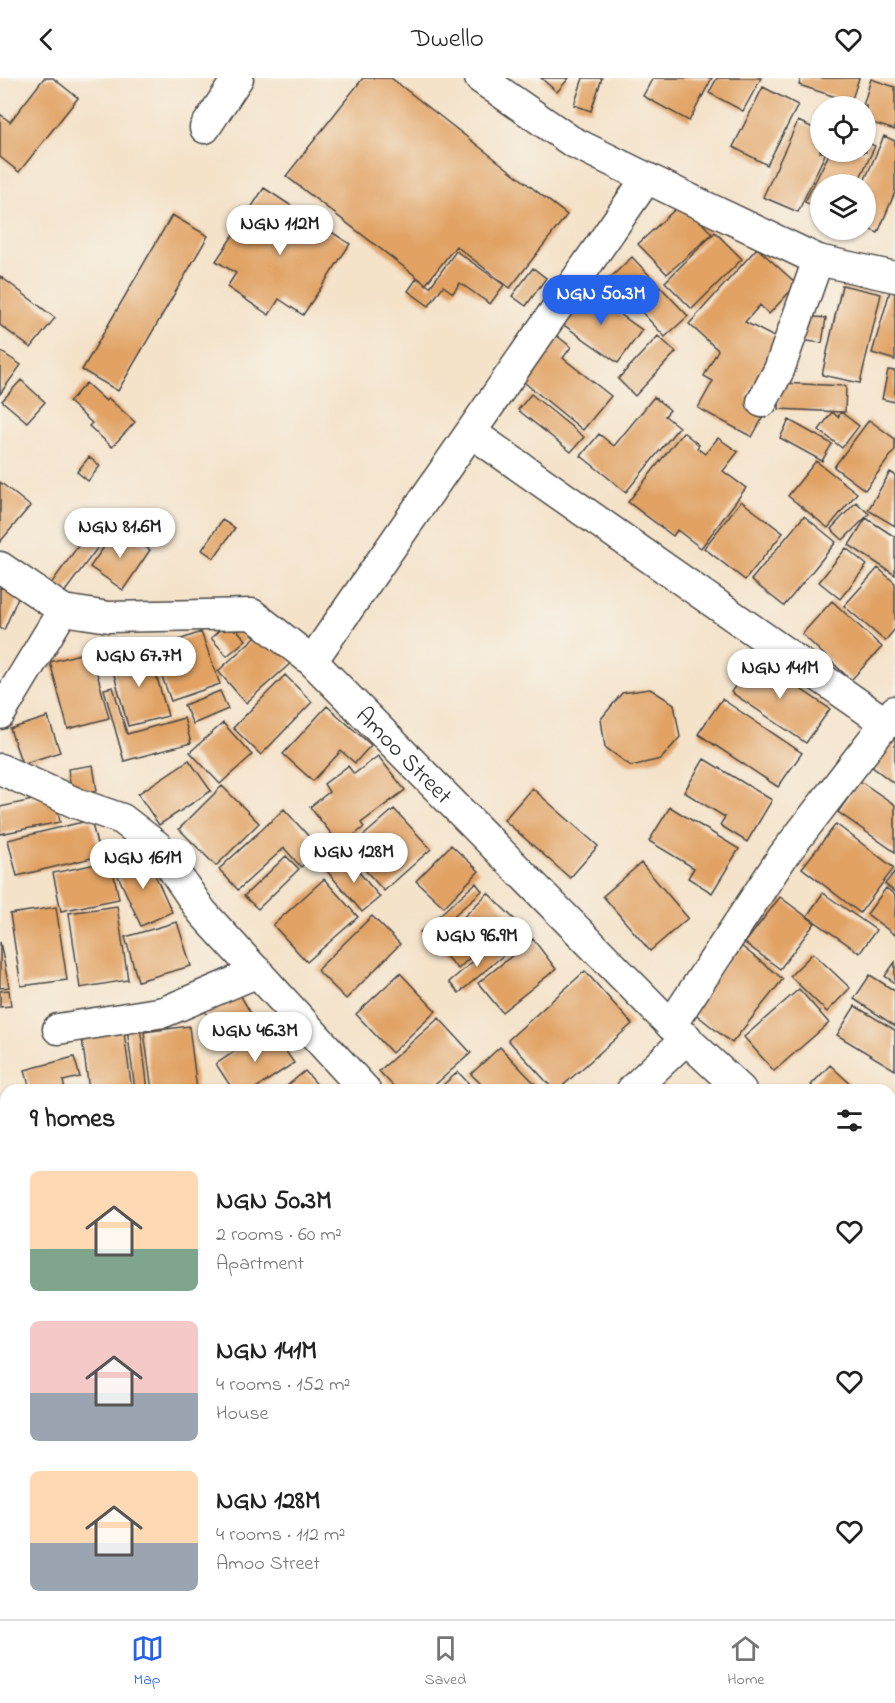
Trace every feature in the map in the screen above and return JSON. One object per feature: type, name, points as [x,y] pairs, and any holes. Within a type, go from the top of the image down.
[{"type":"street","points":[[205,128],[238,78]]},
{"type":"street","points":[[480,78],[571,141],[818,260],[895,277]]},
{"type":"street","points":[[312,661],[647,178]]},
{"type":"street","points":[[762,402],[779,370],[818,260]]},
{"type":"street","points":[[472,433],[891,717],[783,856],[679,1031],[637,1084]]},
{"type":"street","name":"Amoo Street","points":[[0,567],[63,609],[109,617],[252,614],[312,661],[679,1031],[735,1084]]},
{"type":"street","points":[[0,714],[63,609]]},
{"type":"street","points":[[0,769],[76,803],[122,819],[157,846],[202,912],[360,1084]]},
{"type":"street","points":[[58,1029],[164,1012],[258,972]]},
{"type":"building","points":[[44,78],[53,78],[78,98],[19,172],[0,157],[0,114],[10,122]]},
{"type":"building","points":[[363,78],[391,78],[567,215],[510,288],[456,246],[426,284],[286,176]]},
{"type":"building","points":[[541,78],[569,78],[557,92]]},
{"type":"building","points":[[583,78],[602,78],[591,111],[574,105]]},
{"type":"building","points":[[653,78],[712,78],[689,121],[643,96]]},
{"type":"building","points":[[717,78],[761,78],[743,111],[709,93]]},
{"type":"building","points":[[801,78],[859,78],[853,96],[833,96],[799,85]]},
{"type":"building","points":[[871,79],[895,87],[895,130],[876,124],[876,96],[866,96]]},
{"type":"building","points":[[763,87],[798,105],[767,165],[733,147]]},
{"type":"building","points":[[798,121],[810,126],[810,162],[821,162],[816,174],[810,174],[810,186],[798,212],[763,197]]},
{"type":"building","points":[[884,136],[895,141],[895,192],[878,233],[876,232],[876,174],[867,174],[873,162],[876,162],[876,154]]},
{"type":"building","points":[[825,162],[867,162],[862,174],[819,174]]},
{"type":"building","points":[[264,188],[350,244],[303,315],[279,299],[269,315],[227,287],[236,273],[216,261]]},
{"type":"building","points":[[810,192],[810,205],[805,202]]},
{"type":"building","points":[[683,202],[712,234],[667,274],[638,244]]},
{"type":"building","points":[[172,215],[208,236],[118,391],[82,370]]},
{"type":"building","points":[[715,232],[742,259],[692,309],[665,282]]},
{"type":"building","points":[[757,248],[797,284],[769,314],[760,305],[745,322],[778,339],[747,397],[768,408],[752,437],[698,408],[713,381],[704,376],[718,350],[689,324]]},
{"type":"building","points":[[456,251],[504,285],[490,304],[460,283],[453,293],[443,286],[429,306],[408,291],[417,278],[430,287]]},
{"type":"building","points":[[632,257],[688,316],[665,337],[610,278]]},
{"type":"building","points":[[533,268],[546,278],[526,306],[512,296]]},
{"type":"building","points":[[0,276],[55,318],[31,348],[0,325]]},
{"type":"building","points":[[842,285],[881,294],[860,383],[822,375]]},
{"type":"building","points":[[585,289],[642,330],[618,363],[561,323]]},
{"type":"building","points":[[890,291],[895,292],[895,360],[872,353]]},
{"type":"building","points":[[804,316],[826,318],[822,343],[800,340]]},
{"type":"building","points":[[556,335],[571,347],[563,358],[611,396],[583,430],[520,379]]},
{"type":"building","points":[[658,336],[676,352],[635,396],[618,379]]},
{"type":"building","points":[[0,351],[21,365],[0,394]]},
{"type":"building","points":[[888,370],[895,371],[895,402],[882,399]]},
{"type":"building","points":[[21,380],[45,402],[27,422],[2,401]]},
{"type":"building","points":[[86,383],[106,401],[108,398],[135,422],[112,447],[89,426],[92,423],[69,402]]},
{"type":"building","points":[[780,383],[846,386],[845,412],[779,409]]},
{"type":"building","points":[[531,394],[584,437],[571,452],[518,410]]},
{"type":"building","points":[[654,397],[670,410],[665,416],[679,427],[626,492],[581,456],[599,434],[614,446]]},
{"type":"building","points":[[832,412],[838,417],[841,412],[859,426],[842,448],[819,430]]},
{"type":"building","points":[[789,420],[832,444],[822,461],[780,438]]},
{"type":"building","points":[[869,420],[895,439],[895,450],[865,490],[834,467]]},
{"type":"building","points":[[683,432],[699,445],[697,448],[705,454],[718,438],[738,452],[723,471],[746,488],[701,548],[677,530],[673,536],[628,502]]},
{"type":"building","points":[[89,457],[100,466],[88,481],[77,472]]},
{"type":"building","points":[[816,461],[857,493],[828,528],[788,496]]},
{"type":"building","points":[[890,472],[895,475],[895,526],[868,510]]},
{"type":"building","points":[[0,482],[30,506],[0,542]]},
{"type":"building","points":[[741,501],[783,533],[745,580],[704,548]]},
{"type":"building","points":[[856,502],[869,514],[843,540],[831,529]]},
{"type":"building","points":[[804,516],[836,542],[784,606],[751,580]]},
{"type":"building","points":[[99,517],[113,527],[63,594],[50,585]]},
{"type":"building","points":[[866,518],[895,537],[895,575],[849,545]]},
{"type":"building","points":[[222,520],[235,528],[214,558],[202,550]]},
{"type":"building","points":[[117,528],[150,550],[123,590],[90,567]]},
{"type":"building","points":[[846,548],[867,565],[840,599],[819,582]]},
{"type":"building","points":[[878,568],[895,583],[895,629],[885,641],[844,606]]},
{"type":"building","points":[[0,587],[19,595],[4,630],[0,628]]},
{"type":"building","points":[[832,601],[882,647],[851,680],[802,634]]},
{"type":"building","points":[[229,621],[246,640],[227,656],[211,638]]},
{"type":"building","points":[[263,630],[292,662],[246,703],[218,671]]},
{"type":"building","points":[[201,632],[220,684],[171,701],[152,650]]},
{"type":"building","points":[[149,650],[168,716],[128,726],[110,660]]},
{"type":"building","points":[[91,651],[109,718],[68,729],[50,662]]},
{"type":"building","points":[[755,658],[830,709],[806,743],[731,692]]},
{"type":"building","points":[[285,675],[312,702],[261,755],[233,728]]},
{"type":"building","points":[[113,687],[127,734],[184,718],[191,743],[124,761],[104,689]]},
{"type":"building","points":[[650,689],[674,704],[680,737],[661,759],[631,766],[605,747],[601,719],[622,693]]},
{"type":"building","points":[[220,691],[228,709],[193,724],[184,705]]},
{"type":"building","points":[[722,699],[802,753],[778,787],[698,734]]},
{"type":"building","points":[[327,706],[371,745],[355,763],[341,751],[313,781],[283,754]]},
{"type":"building","points":[[48,717],[60,752],[22,764],[10,729]]},
{"type":"building","points":[[223,723],[252,755],[220,784],[190,752]]},
{"type":"building","points":[[895,727],[895,784],[867,763]]},
{"type":"building","points":[[378,756],[405,790],[361,823],[364,827],[341,846],[310,807],[329,792],[324,784],[348,766],[354,774]]},
{"type":"building","points":[[704,759],[772,800],[747,842],[720,825],[725,817],[684,792]]},
{"type":"building","points":[[189,760],[211,791],[159,825],[138,794]]},
{"type":"building","points":[[93,765],[97,791],[72,795],[68,769]]},
{"type":"building","points":[[860,781],[895,805],[895,852],[838,812]]},
{"type":"building","points":[[222,786],[259,823],[216,866],[179,829]]},
{"type":"building","points":[[532,788],[598,846],[570,878],[504,820]]},
{"type":"building","points":[[55,795],[60,822],[0,834],[0,807]]},
{"type":"building","points":[[670,807],[739,849],[712,893],[688,878],[694,868],[649,841]]},
{"type":"building","points":[[284,809],[320,849],[301,867],[284,848],[238,890],[219,869]]},
{"type":"building","points":[[394,809],[431,849],[384,891],[347,850]]},
{"type":"building","points":[[91,820],[100,856],[17,876],[8,840]]},
{"type":"building","points":[[836,824],[894,868],[860,913],[802,868]]},
{"type":"building","points":[[451,845],[479,871],[444,907],[416,881]]},
{"type":"building","points":[[145,853],[172,912],[141,926],[114,867]]},
{"type":"building","points":[[286,856],[299,869],[258,909],[244,896]]},
{"type":"building","points":[[345,856],[380,897],[362,912],[327,871]]},
{"type":"building","points":[[111,861],[119,899],[61,911],[53,873]]},
{"type":"building","points":[[641,863],[688,918],[650,951],[603,896]]},
{"type":"building","points":[[895,871],[895,892],[885,884]]},
{"type":"building","points":[[324,879],[358,917],[307,962],[273,925]]},
{"type":"building","points":[[476,883],[482,891],[426,940],[420,932]]},
{"type":"building","points":[[886,888],[895,895],[895,935],[867,914]]},
{"type":"building","points":[[488,893],[526,931],[511,945],[498,931],[458,969],[435,945]]},
{"type":"building","points":[[823,893],[876,930],[860,953],[807,916]]},
{"type":"building","points":[[780,897],[815,923],[780,969],[745,943]]},
{"type":"building","points":[[117,906],[128,980],[80,988],[69,913]]},
{"type":"building","points":[[56,907],[67,980],[21,986],[10,914]]},
{"type":"building","points":[[372,916],[400,944],[346,999],[317,970]]},
{"type":"building","points":[[177,922],[191,966],[138,981],[125,937]]},
{"type":"building","points":[[533,939],[556,969],[502,1012],[478,983]]},
{"type":"building","points":[[0,942],[9,987],[0,988]]},
{"type":"building","points":[[496,942],[506,953],[459,993],[449,982]]},
{"type":"building","points":[[741,946],[783,979],[732,1043],[689,1009]]},
{"type":"building","points":[[813,953],[850,988],[827,1012],[790,976]]},
{"type":"building","points":[[895,962],[895,983],[885,976]]},
{"type":"building","points":[[585,971],[632,1024],[565,1084],[548,1084],[508,1040]]},
{"type":"building","points":[[400,973],[436,1011],[392,1053],[356,1014]]},
{"type":"building","points":[[870,975],[895,991],[895,1026],[854,999]]},
{"type":"building","points":[[235,986],[257,1024],[223,1043],[201,1004]]},
{"type":"building","points":[[799,989],[829,1023],[774,1071],[744,1037]]},
{"type":"building","points":[[9,990],[11,1006],[0,1007],[0,991]]},
{"type":"building","points":[[855,1006],[895,1030],[895,1070],[837,1035]]},
{"type":"building","points":[[439,1018],[471,1053],[436,1084],[391,1084],[379,1071]]},
{"type":"building","points":[[123,1026],[131,1084],[88,1084],[81,1031]]},
{"type":"building","points":[[140,1026],[147,1084],[134,1084],[127,1028]]},
{"type":"building","points":[[189,1026],[196,1084],[151,1084],[144,1032]]},
{"type":"building","points":[[270,1028],[294,1063],[262,1084],[229,1084],[216,1064]]},
{"type":"building","points":[[500,1047],[535,1084],[481,1084],[471,1074]]},
{"type":"building","points":[[74,1057],[80,1077],[63,1081],[64,1084],[28,1084],[25,1070]]},
{"type":"building","points":[[830,1065],[851,1084],[812,1084]]},
{"type":"building","points":[[305,1071],[317,1084],[289,1084]]},
{"type":"building","points":[[458,1072],[469,1084],[444,1084]]}]
